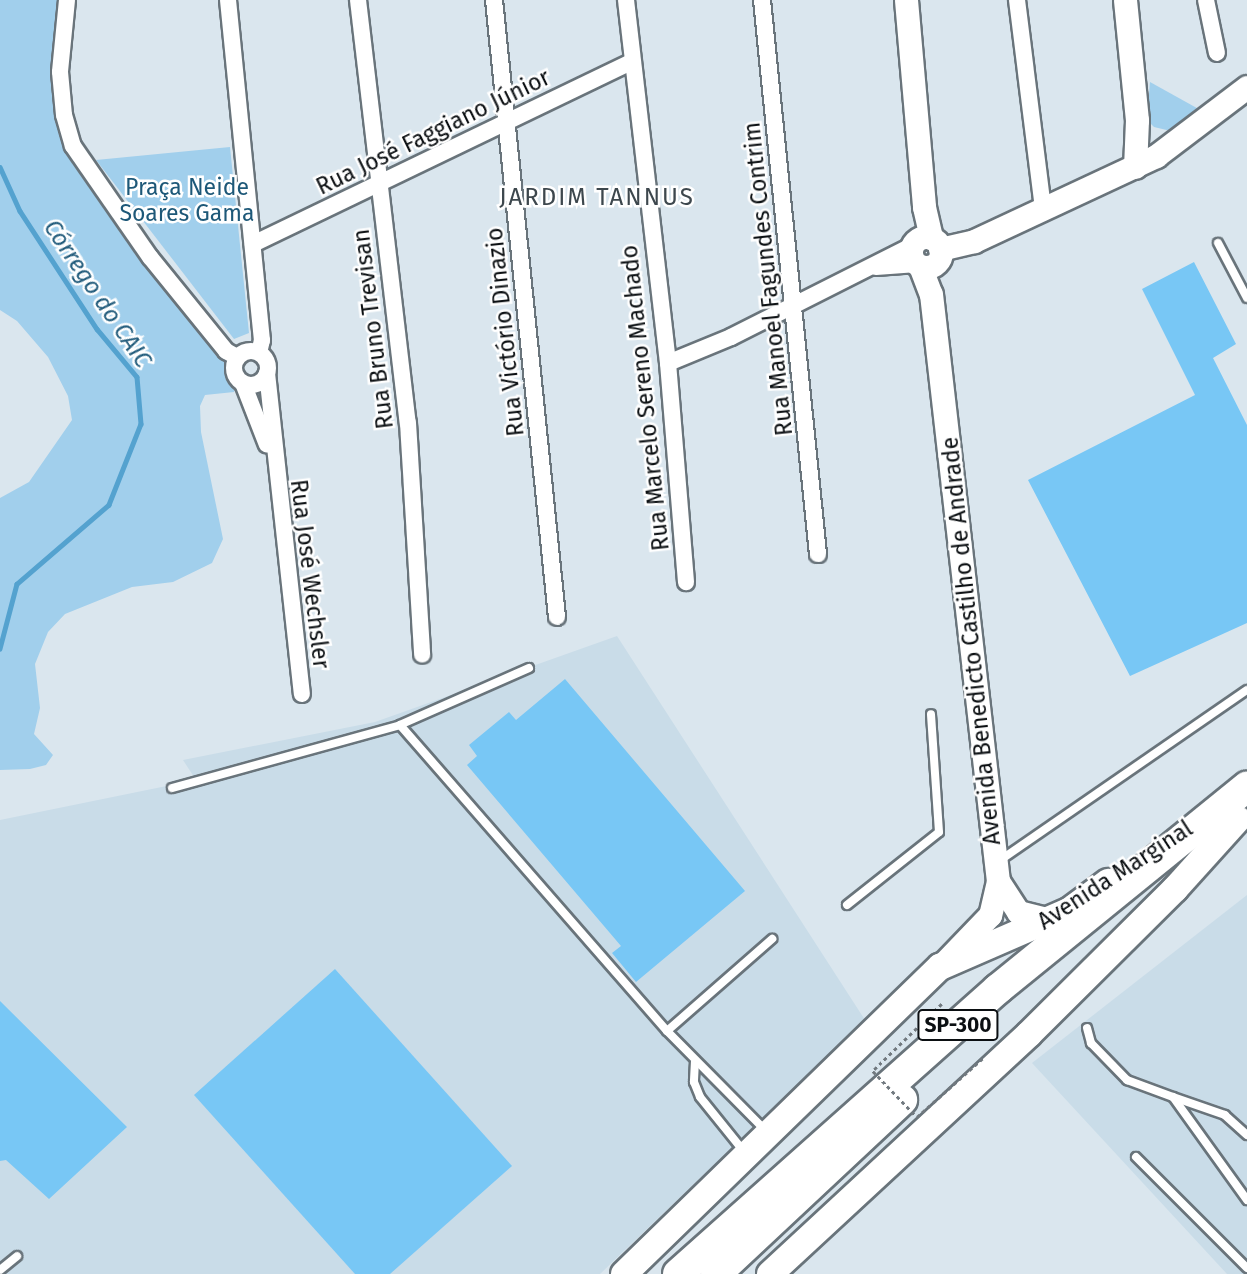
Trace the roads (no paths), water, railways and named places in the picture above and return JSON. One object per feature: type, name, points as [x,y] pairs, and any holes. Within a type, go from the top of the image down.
[{"type":"highway","name":"SP-300","points":[[716,1274],[930,1074],[1232,815],[1247,787]]},
{"type":"highway","name":"SP-300","points":[[678,1274],[998,989],[1232,815]]},
{"type":"main road","points":[[906,0],[924,207],[925,252],[974,241],[1135,167],[1187,135],[1247,87]]},
{"type":"main road","points":[[1125,0],[1136,120],[1135,167]]},
{"type":"main road","points":[[1136,120],[1149,134],[1163,138],[1187,135]]},
{"type":"main road","name":"Avenida Benedicto Castilho de Andrade","points":[[925,252],[932,294],[997,872],[990,915],[940,967]]},
{"type":"main road","points":[[770,1274],[1029,1034],[1175,889],[1232,815]]},
{"type":"main road","name":"Avenida Marginal","points":[[940,967],[1050,920],[1087,899],[1169,837],[1232,815]]},
{"type":"main road","points":[[997,872],[1018,912],[1029,919],[1050,920]]},
{"type":"main road","points":[[624,1274],[771,1136],[940,967]]},
{"type":"street","points":[[67,0],[60,83],[73,146],[150,257],[226,351],[237,358]]},
{"type":"street","points":[[228,0],[262,340],[259,353]]},
{"type":"street","name":"Rua Bruno Trevisan","points":[[358,0],[408,423],[422,654]]},
{"type":"street","name":"Rua Victório Dinazio","points":[[494,0],[557,617]]},
{"type":"street","name":"Rua Marcelo Sereno Machado","points":[[626,0],[668,363],[686,582]]},
{"type":"street","name":"Rua Manoel Fagundes Contrim","points":[[762,0],[796,305],[818,554]]},
{"type":"street","points":[[1017,0],[1043,209]]},
{"type":"street","points":[[1206,0],[1217,53]]},
{"type":"street","name":"Rua José Faggiano Júnior","points":[[253,244],[506,120],[632,62]]},
{"type":"street","points":[[668,363],[796,305],[870,267],[925,252]]},
{"type":"street","points":[[247,351],[259,353],[267,362],[267,373],[254,385],[243,383],[235,374],[237,358],[247,351]]},
{"type":"street","name":"Rua José Wechsler","points":[[267,373],[273,461],[302,694]]},
{"type":"street","name":"Rua José Wechsler","points":[[243,383],[273,461]]},
{"type":"lane","points":[[1218,243],[1247,298]]},
{"type":"lane","points":[[172,788],[400,725],[529,668]]},
{"type":"lane","points":[[997,872],[1247,690]]},
{"type":"lane","points":[[847,905],[939,832],[931,714]]},
{"type":"lane","points":[[400,725],[667,1031],[771,1136]]},
{"type":"lane","points":[[667,1031],[772,939]]},
{"type":"lane","points":[[1087,1028],[1091,1043],[1127,1080],[1225,1115],[1247,1135]]},
{"type":"lane","points":[[695,1061],[694,1082],[700,1097],[748,1157]]},
{"type":"lane","points":[[1173,1097],[1247,1200]]},
{"type":"lane","points":[[1136,1157],[1247,1268]]},
{"type":"lane","points":[[0,1270],[17,1256]]},
{"type":"waterway","name":"Córrego do CAIC","points":[[0,167],[20,211],[97,329],[137,377],[141,424],[109,505],[17,584],[0,649]]},
{"type":"district","name":"JARDIM TANNUS","points":[[597,198]]},
{"type":"park label","name":"Praça Neide Soares Gama","points":[[187,200]]}]
